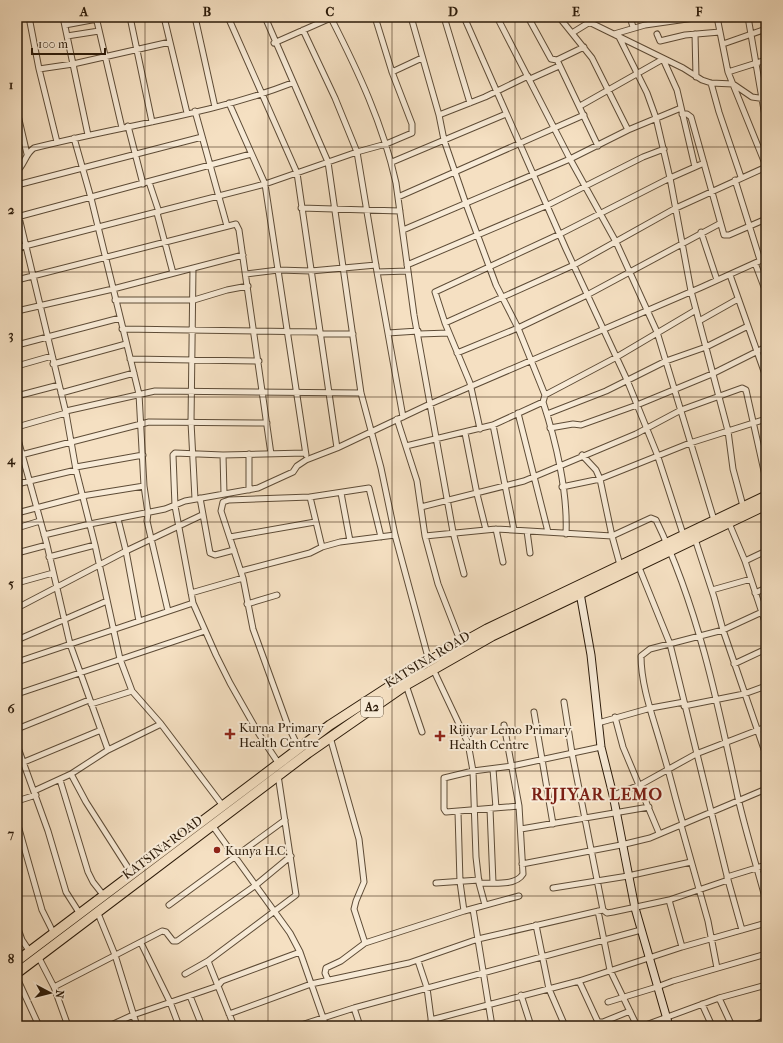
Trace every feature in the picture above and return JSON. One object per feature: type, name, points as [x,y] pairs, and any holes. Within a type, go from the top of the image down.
[{"type":"highway","name":"KATSINA ROAD","points":[[17,973],[54,934],[222,806],[366,700],[431,665],[638,565],[669,546],[683,534],[766,496]]},
{"type":"highway","name":"KATSINA ROAD","points":[[17,961],[34,954],[97,911],[278,775],[406,685],[461,643],[620,565],[669,546],[694,539],[766,505]]},
{"type":"street","points":[[29,17],[39,69],[57,142]]},
{"type":"street","points":[[63,17],[88,135]]},
{"type":"street","points":[[130,17],[152,122]]},
{"type":"street","points":[[164,17],[187,113]]},
{"type":"street","points":[[195,17],[215,107]]},
{"type":"street","points":[[228,17],[297,173],[310,271],[337,448]]},
{"type":"street","points":[[265,17],[274,43],[328,162],[361,393],[372,430],[395,536],[431,665],[463,729],[468,743],[473,771],[479,882],[485,905]]},
{"type":"street","points":[[274,43],[332,17],[363,82],[386,144],[392,162],[407,265],[453,532],[464,574]]},
{"type":"street","points":[[17,248],[265,184],[357,152],[386,144],[412,133],[413,128],[392,72],[375,17]]},
{"type":"street","points":[[411,17],[439,115],[444,140],[466,204],[490,265],[496,285],[518,328],[545,395],[543,402],[559,467],[566,513],[566,534]]},
{"type":"street","points":[[444,17],[470,102]]},
{"type":"street","points":[[464,17],[588,295],[602,330],[627,380],[657,454],[683,534]]},
{"type":"street","points":[[497,17],[570,159],[616,242],[657,332],[714,520]]},
{"type":"street","points":[[528,17],[550,58],[557,60],[584,47]]},
{"type":"street","points":[[559,17],[592,58],[628,130]]},
{"type":"street","points":[[572,33],[598,17]]},
{"type":"street","points":[[630,17],[633,27]]},
{"type":"street","points":[[616,36],[633,27],[700,17]]},
{"type":"street","points":[[445,323],[574,265],[676,208],[766,166],[728,72],[717,17]]},
{"type":"street","points":[[748,17],[750,34],[764,99],[766,122]]},
{"type":"street","points":[[65,25],[97,18],[122,128]]},
{"type":"street","points":[[589,22],[696,77],[711,83],[733,84],[748,96],[764,99]]},
{"type":"street","points":[[723,44],[766,28]]},
{"type":"street","points":[[303,30],[335,98],[357,152],[388,333],[400,418],[406,446],[417,481],[425,536],[438,584],[461,643]]},
{"type":"street","points":[[67,36],[99,31]]},
{"type":"street","points":[[657,34],[660,41],[695,34],[720,32]]},
{"type":"street","points":[[695,34],[696,77]]},
{"type":"street","points":[[616,36],[647,93],[656,118],[664,149],[683,242],[691,291],[728,431],[733,469],[743,506]]},
{"type":"street","points":[[39,69],[73,64],[170,42]]},
{"type":"street","points":[[392,72],[422,58]]},
{"type":"street","points":[[580,106],[663,59]]},
{"type":"street","points":[[663,59],[677,90],[694,166]]},
{"type":"street","points":[[557,60],[598,146]]},
{"type":"street","points":[[728,72],[766,60]]},
{"type":"street","points":[[439,115],[496,90],[559,66]]},
{"type":"street","points":[[17,171],[23,165],[27,154],[34,148],[215,107],[262,94],[292,82]]},
{"type":"street","points":[[711,83],[761,260],[766,292]]},
{"type":"street","points":[[229,103],[265,184],[306,460]]},
{"type":"street","points":[[402,230],[534,175],[598,146],[628,130],[681,108]]},
{"type":"street","points":[[17,111],[27,154]]},
{"type":"street","points":[[195,111],[226,226]]},
{"type":"street","points":[[392,162],[506,114]]},
{"type":"street","points":[[682,114],[687,114],[691,117],[722,233],[727,236],[766,219]]},
{"type":"street","points":[[398,197],[584,115]]},
{"type":"street","points":[[128,126],[143,184]]},
{"type":"street","points":[[17,185],[202,136]]},
{"type":"street","points":[[74,138],[91,198],[139,394],[142,424],[144,486],[148,514],[147,520],[168,610]]},
{"type":"street","points":[[407,265],[548,205],[643,157],[664,149]]},
{"type":"street","points":[[18,216],[209,167],[251,154]]},
{"type":"street","points":[[480,429],[471,388],[449,334],[435,292],[490,265],[560,234],[694,166],[704,163]]},
{"type":"street","points":[[149,182],[173,273]]},
{"type":"street","points":[[301,208],[400,211]]},
{"type":"street","points":[[17,209],[39,306],[66,412],[76,469],[100,565],[120,659],[132,691],[161,724],[222,806]]},
{"type":"street","points":[[17,280],[105,256],[226,226],[235,224],[238,226],[255,331],[271,454]]},
{"type":"street","points":[[457,353],[518,328],[588,295],[701,232],[719,224]]},
{"type":"street","points":[[701,232],[717,280]]},
{"type":"street","points":[[17,311],[114,289],[243,255]]},
{"type":"street","points":[[44,535],[90,524],[148,514],[175,506],[185,501],[258,488],[293,472],[297,466],[306,460],[337,448],[372,430],[730,275],[761,260]]},
{"type":"street","points":[[246,274],[278,270],[310,271],[376,266]]},
{"type":"street","points":[[193,268],[194,300],[192,330],[191,422],[197,499],[210,553],[215,555],[234,550]]},
{"type":"street","points":[[377,272],[408,271]]},
{"type":"street","points":[[730,275],[766,377]]},
{"type":"street","points":[[116,300],[194,300],[227,290],[248,286]]},
{"type":"street","points":[[699,321],[738,299]]},
{"type":"street","points":[[545,395],[615,358],[696,310]]},
{"type":"street","points":[[17,345],[120,318]]},
{"type":"street","points":[[547,414],[606,391],[666,361],[706,347],[748,326]]},
{"type":"street","points":[[122,329],[353,334]]},
{"type":"street","points":[[388,333],[449,334]]},
{"type":"street","points":[[53,364],[126,344]]},
{"type":"street","points":[[550,428],[572,424],[580,425],[637,405],[712,374],[766,347]]},
{"type":"street","points":[[17,366],[52,356]]},
{"type":"street","points":[[130,359],[259,361]]},
{"type":"street","points":[[61,393],[134,373]]},
{"type":"street","points":[[17,396],[59,385]]},
{"type":"street","points":[[421,507],[448,502],[505,487],[533,477],[646,428],[681,410],[742,388],[745,388],[766,480]]},
{"type":"street","points":[[17,427],[66,412],[139,394],[166,391],[361,393]]},
{"type":"street","points":[[406,446],[437,440],[493,425],[543,402]]},
{"type":"street","points":[[518,413],[533,477],[545,514],[548,532]]},
{"type":"street","points":[[562,488],[600,479],[657,454],[766,419]]},
{"type":"street","points":[[20,455],[72,441],[155,422],[267,422]]},
{"type":"street","points":[[493,425],[514,530]]},
{"type":"street","points":[[465,433],[476,494],[486,530]]},
{"type":"street","points":[[17,436],[20,455],[37,508],[58,588],[70,644],[108,750]]},
{"type":"street","points":[[279,764],[258,734],[237,696],[193,603],[175,506],[173,454],[175,452],[223,455],[305,453]]},
{"type":"street","points":[[249,454],[249,490]]},
{"type":"street","points":[[17,484],[76,469],[143,455]]},
{"type":"street","points":[[223,455],[224,494]]},
{"type":"street","points":[[582,455],[596,470],[600,479],[612,536],[620,565]]},
{"type":"street","points":[[17,513],[82,496],[144,486]]},
{"type":"street","points":[[299,749],[287,723],[253,629],[243,578],[221,511],[223,502],[234,499],[310,497],[370,489],[381,537]]},
{"type":"street","points":[[341,493],[350,540]]},
{"type":"street","points":[[310,497],[322,547]]},
{"type":"street","points":[[17,608],[58,588],[126,551],[202,515]]},
{"type":"street","points":[[425,536],[453,532],[496,529],[612,536],[654,518],[669,546],[700,636],[739,799],[766,900]]},
{"type":"street","points":[[118,519],[126,551],[139,621]]},
{"type":"street","points":[[17,528],[40,521]]},
{"type":"street","points":[[230,537],[315,522]]},
{"type":"street","points":[[729,522],[745,561],[766,625]]},
{"type":"street","points":[[496,529],[503,562]]},
{"type":"street","points":[[527,530],[530,552]]},
{"type":"street","points":[[241,571],[310,553],[322,547],[350,540],[395,536]]},
{"type":"street","points":[[694,539],[712,590],[734,664],[766,755]]},
{"type":"street","points":[[17,553],[47,545]]},
{"type":"street","points":[[49,557],[95,545]]},
{"type":"street","points":[[745,561],[766,551]]},
{"type":"street","points":[[638,565],[670,644],[696,754],[742,930]]},
{"type":"street","points":[[17,583],[53,573]]},
{"type":"street","points":[[191,593],[243,578]]},
{"type":"street","points":[[712,590],[751,579]]},
{"type":"street","points":[[755,593],[766,588]]},
{"type":"street","points":[[580,593],[591,654],[601,747],[613,795],[621,845],[635,908],[666,1018],[670,1026]]},
{"type":"street","points":[[247,604],[277,595]]},
{"type":"street","points":[[17,640],[107,601]]},
{"type":"street","points":[[17,662],[114,631],[168,610],[193,603]]},
{"type":"street","points":[[717,968],[712,938],[700,889],[691,862],[651,708],[643,675],[641,656],[645,651],[723,630],[763,614]]},
{"type":"street","points":[[17,694],[205,631]]},
{"type":"street","points":[[734,664],[766,649]]},
{"type":"street","points":[[406,685],[422,732]]},
{"type":"street","points":[[598,723],[651,708],[744,694],[766,686]]},
{"type":"street","points":[[17,730],[90,702],[132,691]]},
{"type":"street","points":[[564,702],[572,753],[597,881],[604,939],[610,970],[637,1026]]},
{"type":"street","points":[[534,712],[553,824]]},
{"type":"street","points":[[615,718],[623,747],[659,833]]},
{"type":"street","points":[[17,800],[35,793],[60,780],[108,750],[161,724]]},
{"type":"street","points":[[436,883],[493,883],[515,881],[521,878],[523,874],[519,806],[504,725]]},
{"type":"street","points":[[613,795],[640,785],[696,754],[766,726]]},
{"type":"street","points":[[24,762],[101,730]]},
{"type":"street","points":[[330,737],[352,812],[360,846],[364,882],[354,909],[365,943]]},
{"type":"street","points":[[17,745],[35,793],[66,892],[80,914]]},
{"type":"street","points":[[519,806],[446,812],[444,809],[444,778],[473,771],[512,766],[601,747]]},
{"type":"street","points":[[493,769],[496,808]]},
{"type":"street","points":[[71,774],[86,802],[132,874]]},
{"type":"street","points":[[185,974],[208,961],[276,911],[296,894],[278,775]]},
{"type":"street","points":[[60,780],[88,872],[93,882],[104,896]]},
{"type":"street","points":[[522,864],[621,845],[659,833],[711,810],[766,789]]},
{"type":"street","points":[[521,829],[649,807]]},
{"type":"street","points":[[490,809],[493,883]]},
{"type":"street","points":[[458,812],[460,882],[464,911]]},
{"type":"street","points":[[169,905],[285,820]]},
{"type":"street","points":[[17,822],[42,910],[54,934]]},
{"type":"street","points":[[212,825],[235,858],[276,911],[290,933],[300,952],[326,1026]]},
{"type":"street","points":[[54,987],[164,930],[173,941],[177,941],[256,885],[291,856]]},
{"type":"street","points":[[553,888],[628,876],[691,862]]},
{"type":"street","points":[[229,1014],[311,984],[418,961],[478,939],[600,911],[607,913],[669,900],[766,865]]},
{"type":"street","points":[[328,980],[324,970],[341,961],[365,943],[464,911],[519,896]]},
{"type":"street","points":[[669,900],[682,947]]},
{"type":"street","points":[[473,909],[482,972],[492,1026]]},
{"type":"street","points":[[97,911],[115,955],[137,1026]]},
{"type":"street","points":[[431,1020],[521,995],[579,981],[682,947],[766,923]]},
{"type":"street","points":[[536,925],[548,989],[565,1026]]},
{"type":"street","points":[[17,926],[22,940],[34,954],[54,987],[68,1026]]},
{"type":"street","points":[[298,1026],[354,1008],[482,972],[641,930]]},
{"type":"street","points":[[141,942],[170,1002],[179,1026]]},
{"type":"street","points":[[109,1026],[133,1015],[218,986],[222,981],[300,952]]},
{"type":"street","points":[[608,1002],[623,996],[657,987],[673,980],[766,954]]},
{"type":"street","points":[[208,961],[234,1026]]},
{"type":"street","points":[[418,961],[427,988],[432,1026]]},
{"type":"street","points":[[17,978],[39,1026]]},
{"type":"street","points":[[579,981],[600,1023],[630,1011]]},
{"type":"street","points":[[643,1026],[719,998],[766,985]]},
{"type":"street","points":[[521,995],[531,1026]]},
{"type":"street","points":[[190,996],[202,1026]]},
{"type":"street","points":[[719,998],[732,1026]]},
{"type":"street","points":[[702,1004],[712,1026]]},
{"type":"street","points":[[354,1008],[360,1026]]},
{"type":"street","points":[[753,1026],[766,1020]]},
{"type":"place","name":"Kurna Primary Health Centre","points":[[230,734]]},
{"type":"place","name":"Rijiyar Lemo Primary Health Centre","points":[[440,736]]},
{"type":"place","name":"Kunya H.C.","points":[[217,850]]},
{"type":"district","name":"RIJIYAR LEMO","points":[[597,794]]}]
